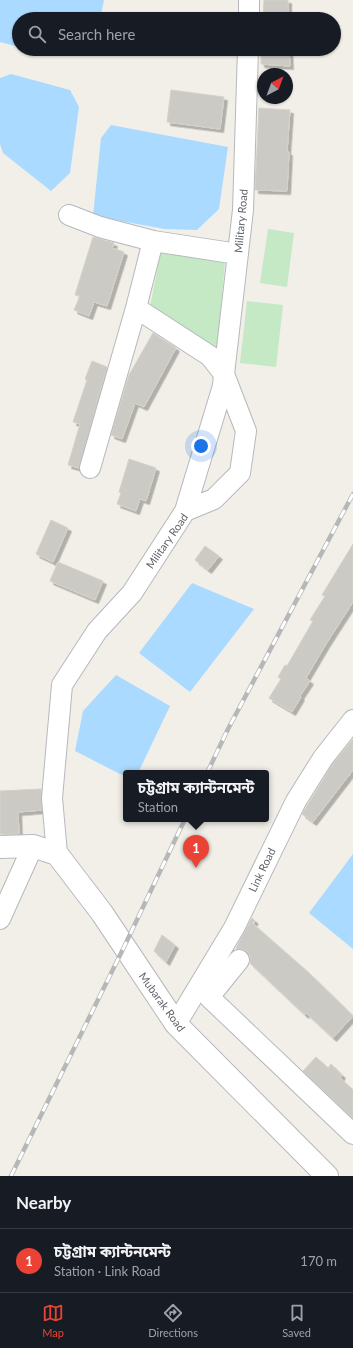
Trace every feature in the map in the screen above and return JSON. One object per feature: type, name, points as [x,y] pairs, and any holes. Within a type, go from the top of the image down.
[{"type":"street","points":[[249,0],[249,12]]},
{"type":"street","name":"Military Road","points":[[57,854],[52,798],[62,685],[97,631],[132,593],[185,512],[214,499],[240,473],[246,431],[224,374],[243,210],[248,56]]},
{"type":"street","points":[[68,215],[100,227],[153,241],[238,254]]},
{"type":"street","points":[[90,468],[136,308],[153,241]]},
{"type":"street","points":[[136,308],[210,356],[224,374],[223,386],[185,512]]},
{"type":"street","name":"Link Road","points":[[176,1024],[234,928],[296,801],[323,758],[353,720]]},
{"type":"street","points":[[0,847],[33,846],[57,854]]},
{"type":"street","points":[[0,918],[33,846]]},
{"type":"street","name":"Mubarak Road","points":[[57,854],[102,913],[176,1024],[327,1176]]},
{"type":"street","points":[[239,960],[209,997],[353,1134]]},
{"type":"green space","points":[[268,229],[294,233],[287,287],[260,283]]},
{"type":"green space","points":[[161,250],[225,262],[217,351],[150,307]]},
{"type":"green space","points":[[247,301],[283,305],[276,367],[240,363]]},
{"type":"water","points":[[0,0],[104,0],[101,12],[12,12],[12,45],[0,42]]},
{"type":"water","points":[[11,74],[70,90],[79,107],[70,173],[51,191],[3,153],[0,144],[0,78]]},
{"type":"water","points":[[111,125],[228,147],[219,209],[197,230],[165,229],[93,216],[101,138]]},
{"type":"water","points":[[192,583],[254,609],[190,692],[139,653]]},
{"type":"water","points":[[116,675],[170,706],[139,770],[123,770],[123,775],[75,751],[83,711]]},
{"type":"water","points":[[353,854],[353,949],[309,913]]},
{"type":"building","points":[[264,0],[288,0],[288,12],[263,12]]},
{"type":"building","points":[[261,56],[289,56],[290,66],[261,64]]},
{"type":"building","points":[[171,90],[224,97],[220,129],[167,122]]},
{"type":"building","points":[[259,108],[290,110],[287,152],[289,152],[287,191],[255,190]]},
{"type":"building","points":[[93,237],[114,243],[112,248],[124,252],[107,306],[94,302],[89,316],[74,310],[80,296],[75,295]]},
{"type":"building","points":[[153,333],[176,348],[144,407],[135,403],[122,439],[111,435],[129,375]]},
{"type":"building","points":[[92,361],[107,367],[79,468],[68,465],[80,424],[73,422],[87,380],[85,379]]},
{"type":"building","points":[[129,459],[156,468],[146,501],[140,499],[136,511],[117,504]]},
{"type":"building","points":[[51,520],[68,528],[53,562],[36,554]]},
{"type":"building","points":[[353,544],[353,602],[306,678],[310,681],[292,712],[269,698],[281,679],[278,677],[285,665],[287,666],[313,621],[310,620],[325,596],[322,595]]},
{"type":"building","points":[[205,546],[219,556],[208,570],[195,560]]},
{"type":"building","points":[[58,562],[103,581],[95,600],[50,581]]},
{"type":"building","points":[[353,739],[353,770],[313,822],[302,814],[332,765]]},
{"type":"building","points":[[41,789],[42,810],[18,812],[19,834],[0,834],[0,791]]},
{"type":"building","points":[[252,918],[255,921],[252,923],[308,972],[353,1016],[333,1038],[306,1013],[305,1015],[250,963],[250,956],[247,951],[236,948]]},
{"type":"building","points":[[162,935],[175,945],[166,962],[154,951]]},
{"type":"building","points":[[316,1057],[328,1068],[331,1064],[342,1075],[340,1078],[353,1090],[353,1118],[303,1071]]},
{"type":"railway","points":[[208,770],[228,729],[353,494]]},
{"type":"railway","points":[[11,1176],[124,947],[184,822]]},
{"type":"place","name":"চট্টগ্রাম ক্যান্টনমেন্ট","points":[[196,868]]}]
